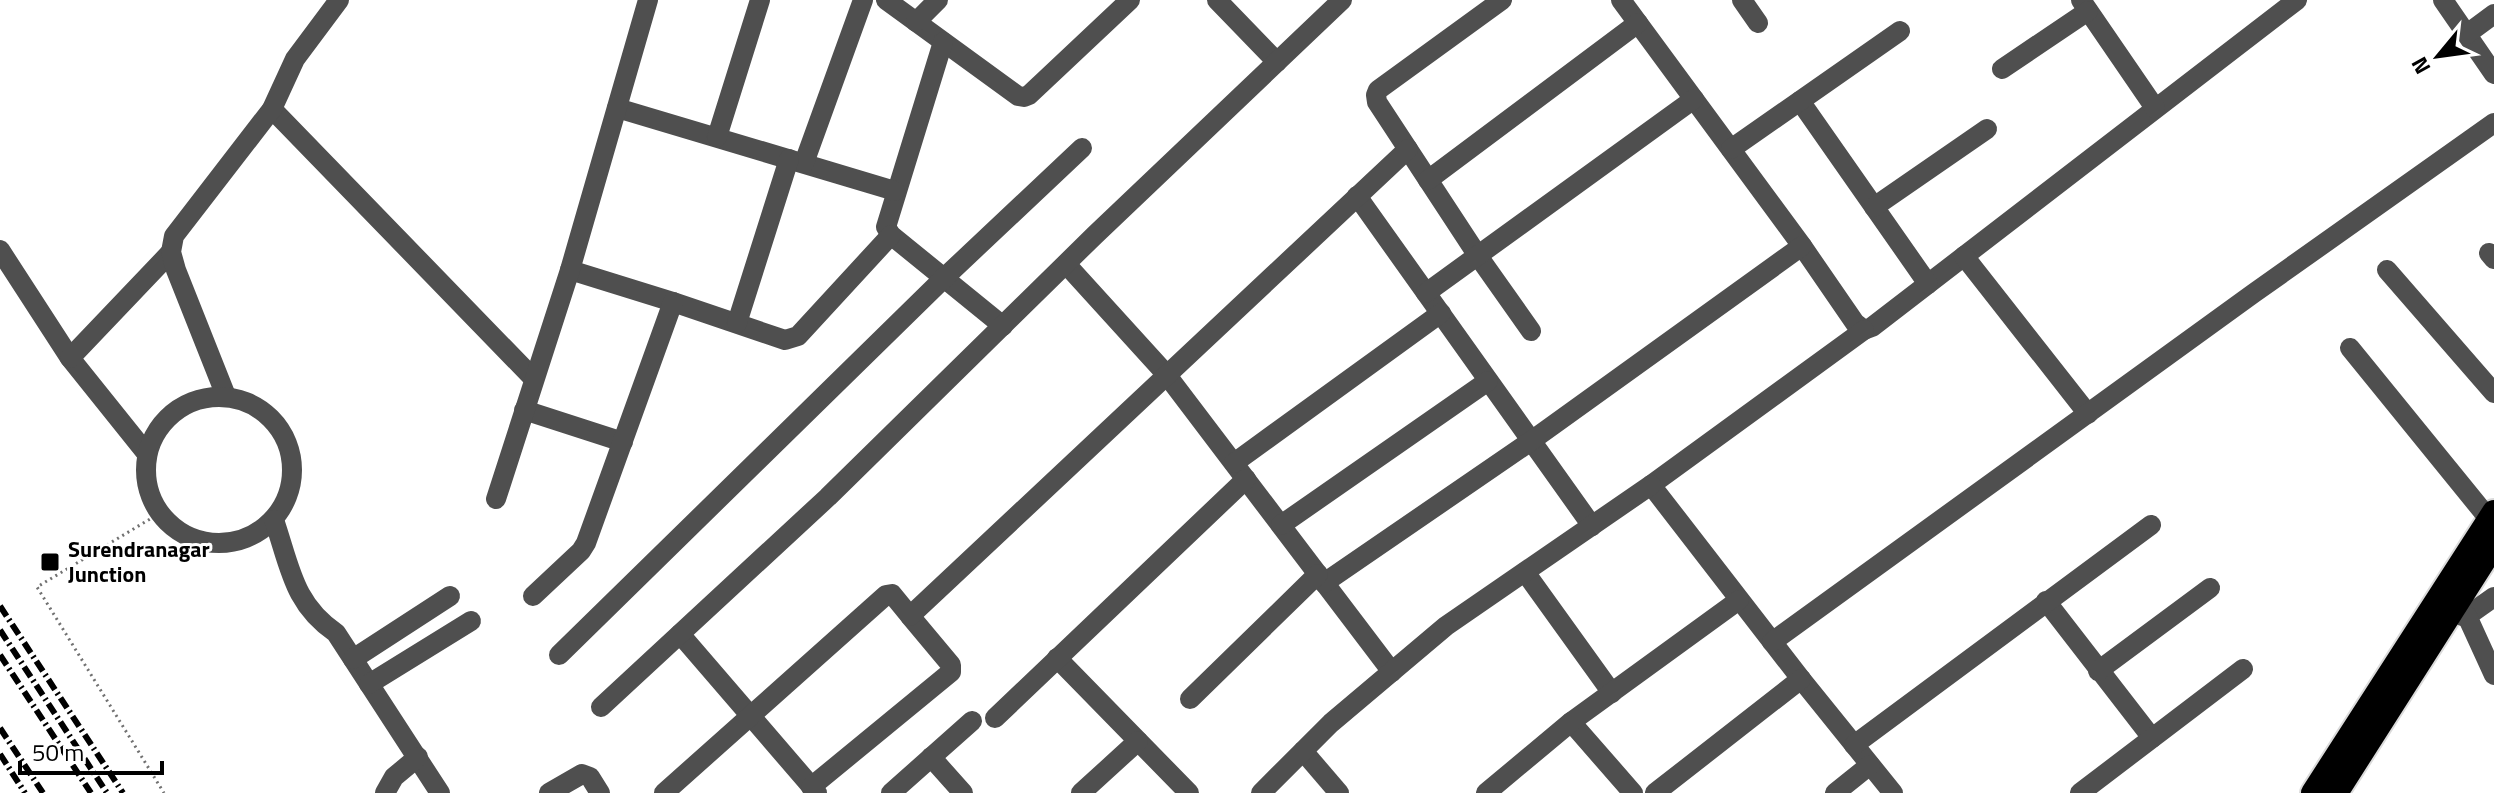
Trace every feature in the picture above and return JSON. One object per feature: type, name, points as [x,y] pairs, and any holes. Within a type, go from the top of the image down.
[{"type":"highway","points":[[2313,793],[2492,516]]},
{"type":"highway","points":[[2336,793],[2462,610],[2494,545]]},
{"type":"street","points":[[277,100],[295,59],[339,0]]},
{"type":"street","points":[[226,396],[176,270],[171,252],[174,236],[356,0]]},
{"type":"street","points":[[496,499],[570,270],[648,0]]},
{"type":"street","points":[[717,137],[760,0]]},
{"type":"street","points":[[737,323],[797,161],[863,0]]},
{"type":"street","points":[[886,0],[1018,96],[1024,97],[1130,0]]},
{"type":"street","points":[[916,22],[938,0]]},
{"type":"street","points":[[1217,0],[1277,62]]},
{"type":"street","points":[[601,707],[828,497],[1342,0]]},
{"type":"street","points":[[1502,0],[1378,90],[1376,95],[1377,102],[1428,180],[1531,331]]},
{"type":"street","points":[[1621,0],[1855,323],[1864,330]]},
{"type":"street","points":[[1742,0],[1758,23]]},
{"type":"street","points":[[1261,793],[1331,723],[1446,626],[1872,327],[2297,0]]},
{"type":"street","points":[[2443,0],[2494,74]]},
{"type":"street","points":[[2002,69],[2084,6],[2155,108]]},
{"type":"street","points":[[2467,34],[2494,14]]},
{"type":"street","points":[[1428,180],[1638,23]]},
{"type":"street","points":[[1731,149],[1900,31]]},
{"type":"street","points":[[943,42],[886,227],[891,235],[1003,326]]},
{"type":"street","points":[[1426,293],[1694,99]]},
{"type":"street","points":[[277,100],[534,379]]},
{"type":"street","points":[[1800,101],[1928,284]]},
{"type":"street","points":[[617,108],[895,191]]},
{"type":"street","points":[[1772,642],[2494,123]]},
{"type":"street","points":[[1874,207],[1987,129]]},
{"type":"street","points":[[559,655],[944,278],[1082,148]]},
{"type":"street","points":[[910,616],[1408,149]]},
{"type":"street","points":[[1357,196],[1592,526]]},
{"type":"street","points":[[570,270],[785,340],[798,336],[891,235]]},
{"type":"street","points":[[1190,699],[1321,578],[1531,441],[1802,246]]},
{"type":"street","points":[[0,250],[70,358],[147,454]]},
{"type":"street","points":[[70,358],[171,252]]},
{"type":"street","points":[[1964,256],[2088,414]]},
{"type":"street","points":[[1066,264],[1166,374],[1392,672]]},
{"type":"street","points":[[2387,270],[2494,393]]},
{"type":"street","points":[[533,596],[581,551],[591,530],[673,302]]},
{"type":"street","points":[[995,718],[1240,471],[1441,313]]},
{"type":"street","points":[[2350,348],[2492,516]]},
{"type":"street","points":[[1281,525],[1488,381]]},
{"type":"street","points":[[226,396],[252,404],[274,420],[288,443],[293,470],[289,497],[274,520],[253,536],[228,543],[202,542],[178,531],[160,513],[150,494],[146,475],[147,454],[158,429],[176,410],[200,399],[226,396]]},
{"type":"street","points":[[524,410],[623,442]]},
{"type":"street","points":[[1651,485],[1893,793]]},
{"type":"street","points":[[274,520],[303,601],[318,620],[336,633],[440,793]]},
{"type":"street","points":[[1854,745],[2151,525]]},
{"type":"street","points":[[1525,572],[1612,693]]},
{"type":"street","points":[[2098,671],[2210,588]]},
{"type":"street","points":[[664,793],[751,716],[886,595],[892,594],[951,665],[951,672],[814,790],[751,716],[680,634]]},
{"type":"street","points":[[353,659],[450,596]]},
{"type":"street","points":[[2494,597],[2462,610],[2494,675]]},
{"type":"street","points":[[1492,791],[1571,722],[1739,600]]},
{"type":"street","points":[[2046,601],[2152,738]]},
{"type":"street","points":[[369,684],[471,621]]},
{"type":"street","points":[[1057,658],[1189,793]]},
{"type":"street","points":[[2080,793],[2243,669]]},
{"type":"street","points":[[1655,793],[1801,679]]},
{"type":"street","points":[[891,793],[972,721]]},
{"type":"street","points":[[1571,722],[1633,793]]},
{"type":"street","points":[[1081,793],[1138,741]]},
{"type":"street","points":[[1303,751],[1339,793]]},
{"type":"street","points":[[385,793],[394,777],[418,757]]},
{"type":"street","points":[[931,757],[963,793]]},
{"type":"street","points":[[1835,793],[1870,765]]},
{"type":"street","points":[[549,793],[582,774],[590,777],[600,793]]},
{"type":"path","points":[[160,513],[37,587],[164,793]]},
{"type":"railway","points":[[0,606],[123,793]]},
{"type":"railway","points":[[0,630],[107,793]]},
{"type":"railway","points":[[0,655],[91,793]]},
{"type":"railway","points":[[0,728],[43,793]]},
{"type":"railway","points":[[0,754],[25,793]]},
{"type":"place","name":"Surendranagar Junction","points":[[50,562]]}]
